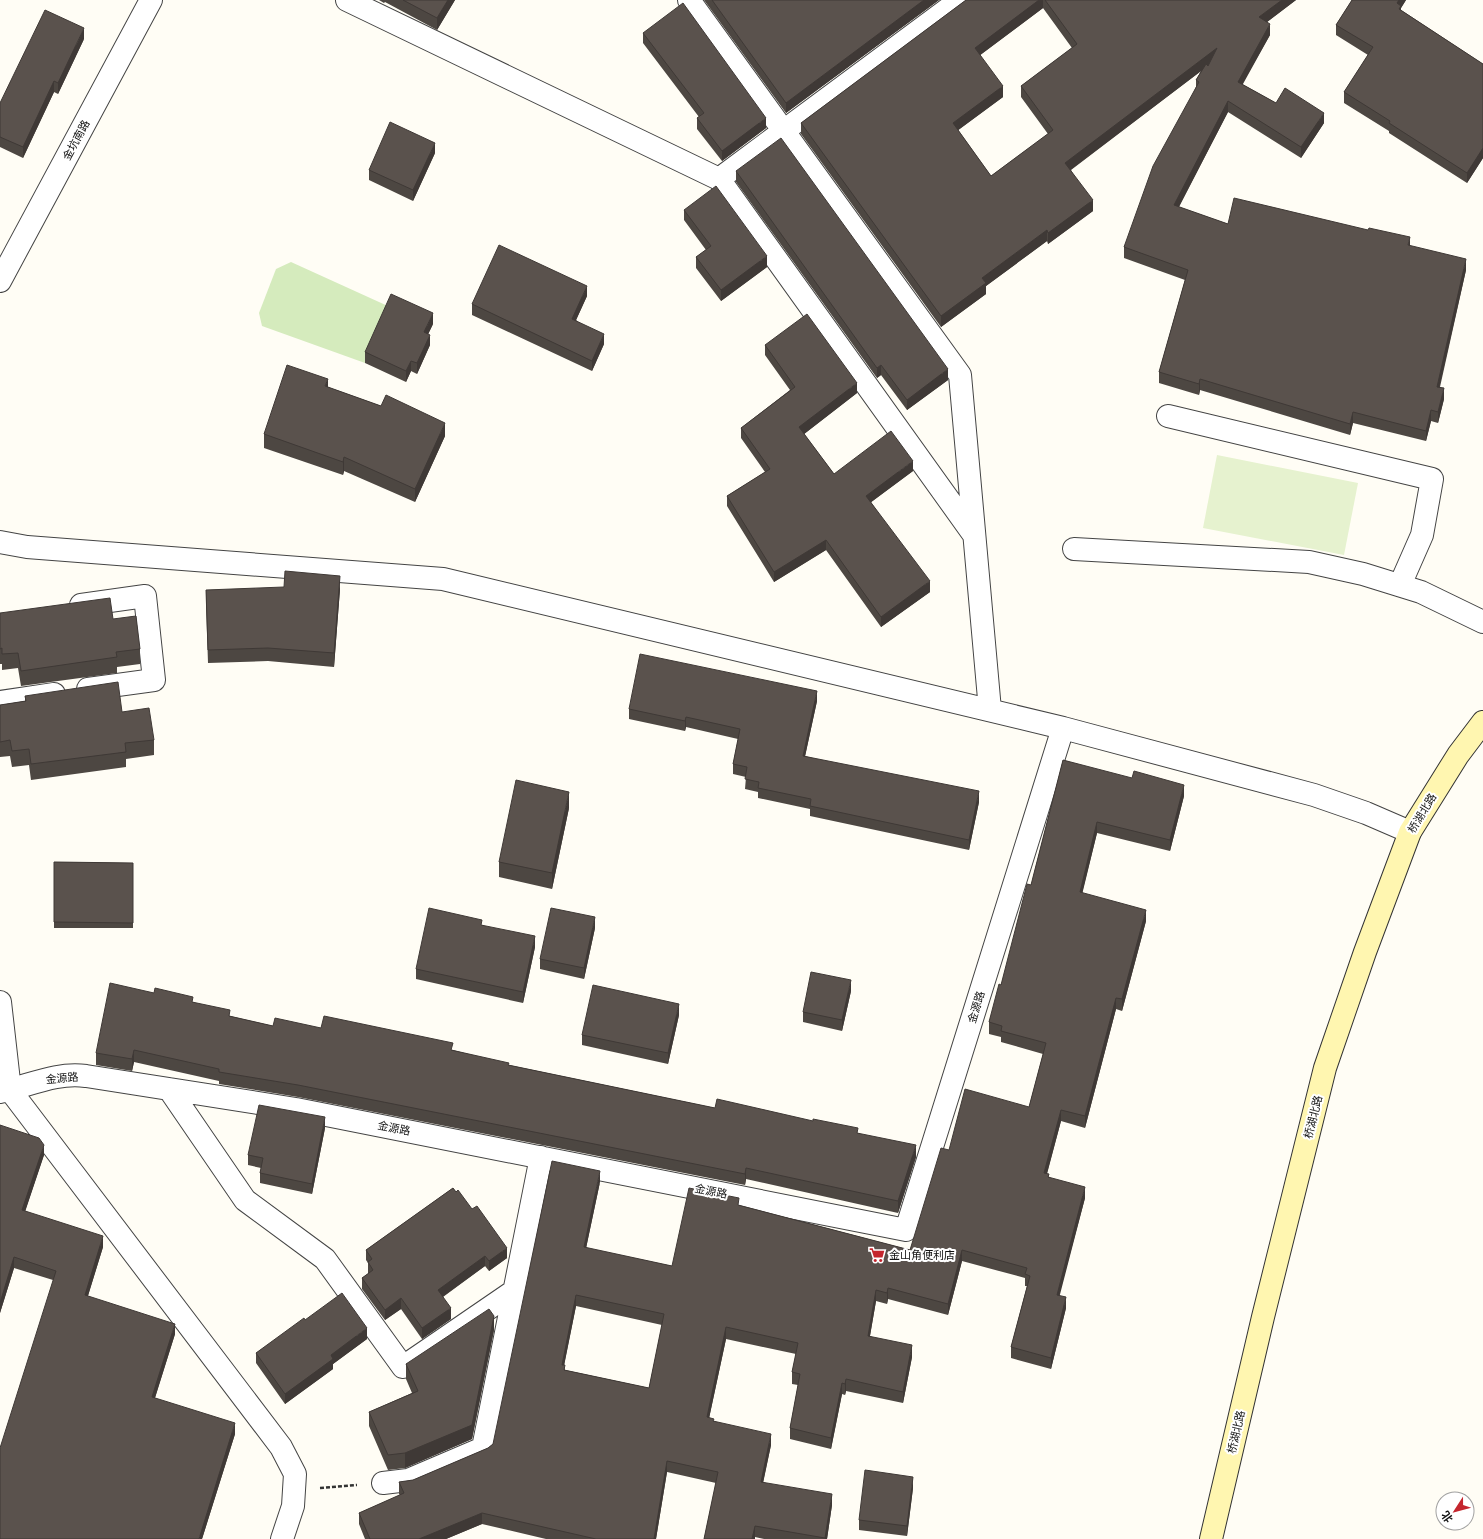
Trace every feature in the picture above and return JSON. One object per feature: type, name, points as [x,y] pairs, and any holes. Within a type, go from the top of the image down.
[{"type":"main road","name":"桥湖北路","points":[[1211,1539],[1262,1316],[1325,1068],[1365,952],[1410,832],[1458,755],[1483,722]]},
{"type":"street","name":"金坑南路","points":[[0,281],[151,0]]},
{"type":"street","points":[[347,0],[719,179],[974,535]]},
{"type":"street","points":[[689,0],[960,376],[990,710]]},
{"type":"street","points":[[719,179],[960,0]]},
{"type":"street","points":[[1168,416],[1432,479],[1422,535],[1400,585]]},
{"type":"street","points":[[0,542],[26,547],[443,579],[1063,728],[1314,795],[1366,813],[1410,832]]},
{"type":"street","points":[[1074,549],[1310,562],[1363,574],[1421,592],[1483,622]]},
{"type":"street","points":[[0,702],[154,680],[145,596],[61,607]]},
{"type":"street","name":"金源路","points":[[5,1091],[43,1079],[74,1074],[296,1109],[906,1230],[1063,728]]},
{"type":"street","points":[[0,1002],[5,1091],[281,1447],[295,1474],[292,1506],[282,1539]]},
{"type":"street","points":[[169,1089],[245,1200],[325,1259],[403,1367],[514,1291]]},
{"type":"street","points":[[384,1483],[408,1480],[483,1448],[541,1157]]},
{"type":"path","points":[[294,1490],[384,1483]]},
{"type":"green space","points":[[291,262],[390,307],[365,363],[262,326],[259,313],[276,269]]},
{"type":"green space","points":[[1217,455],[1358,483],[1344,555],[1203,528]]},
{"type":"building","points":[[403,0],[448,0],[437,18]]},
{"type":"building","points":[[712,0],[924,0],[786,103]]},
{"type":"building","points":[[966,0],[1039,0],[975,48],[1003,86],[953,123],[991,176],[1053,130],[1021,86],[1077,44],[1045,0],[1282,0],[1259,17],[1270,24],[1238,82],[1276,103],[1285,88],[1324,113],[1301,147],[1228,101],[1174,205],[1228,224],[1234,198],[1368,230],[1369,228],[1410,237],[1408,245],[1466,259],[1437,387],[1444,388],[1438,412],[1431,410],[1426,431],[1353,412],[1350,424],[1200,379],[1199,384],[1159,372],[1188,270],[1124,247],[1153,166],[1199,82],[1196,80],[1206,64],[1208,66],[1217,48],[1065,163],[1093,200],[1048,233],[1047,230],[982,278],[986,283],[941,316],[801,123]]},
{"type":"building","points":[[1352,0],[1399,0],[1397,3],[1401,6],[1399,9],[1483,64],[1483,148],[1467,173],[1344,92],[1373,47],[1336,25]]},
{"type":"building","points":[[683,3],[766,118],[722,151],[697,118],[704,113],[643,33]]},
{"type":"building","points":[[45,10],[84,28],[58,83],[54,81],[23,147],[0,137],[0,103]]},
{"type":"building","points":[[390,122],[435,143],[413,190],[369,170]]},
{"type":"building","points":[[781,138],[948,369],[907,400],[881,365],[877,368],[736,171]]},
{"type":"building","points":[[716,186],[767,256],[721,290],[696,257],[711,246],[684,210]]},
{"type":"building","points":[[499,245],[587,286],[572,319],[604,334],[592,361],[472,304]]},
{"type":"building","points":[[391,294],[433,313],[424,332],[430,335],[417,363],[411,361],[406,371],[365,352]]},
{"type":"building","points":[[807,314],[857,383],[799,427],[834,474],[891,431],[913,461],[866,496],[930,581],[881,617],[826,540],[774,572],[727,496],[770,469],[741,428],[795,387],[765,345]]},
{"type":"building","points":[[287,365],[328,379],[325,386],[381,406],[386,395],[445,423],[415,489],[344,457],[343,462],[264,434]]},
{"type":"building","points":[[285,571],[340,576],[334,653],[268,648],[208,650],[206,590],[284,587]]},
{"type":"building","points":[[110,598],[113,619],[136,616],[140,649],[116,652],[117,657],[21,671],[18,653],[2,654],[2,648],[0,649],[0,613]]},
{"type":"building","points":[[640,654],[817,691],[803,756],[979,791],[969,840],[810,806],[811,799],[758,788],[759,782],[745,779],[747,767],[733,764],[740,729],[686,717],[685,721],[629,709]]},
{"type":"building","points":[[118,682],[122,712],[149,708],[154,740],[125,743],[126,752],[31,764],[29,749],[12,751],[10,740],[0,742],[0,705],[26,701],[25,696]]},
{"type":"building","points":[[1063,760],[1132,778],[1134,771],[1184,785],[1170,840],[1097,822],[1080,892],[1146,910],[1122,999],[1116,998],[1085,1116],[1061,1110],[1044,1173],[1049,1174],[1048,1177],[1085,1187],[1057,1295],[1066,1297],[1051,1358],[1011,1347],[1030,1276],[1025,1274],[1027,1268],[962,1250],[948,1304],[888,1288],[887,1293],[876,1290],[868,1336],[912,1345],[903,1392],[846,1379],[845,1384],[842,1383],[831,1438],[790,1428],[800,1374],[792,1372],[798,1343],[726,1327],[707,1417],[714,1419],[713,1421],[771,1434],[761,1482],[832,1494],[825,1538],[755,1526],[752,1539],[704,1539],[718,1472],[667,1461],[654,1539],[596,1539],[482,1513],[419,1539],[370,1539],[359,1513],[404,1493],[399,1482],[413,1480],[488,1448],[493,1444],[552,1161],[600,1171],[584,1247],[672,1266],[689,1188],[739,1198],[738,1205],[910,1250],[941,1148],[949,1150],[965,1089],[1029,1107],[1046,1043],[1001,1031],[1002,1026],[989,1022],[999,984],[1001,985],[1027,884],[1031,885]],"holes":[[[576,1295],[664,1314],[649,1388],[564,1370],[565,1365],[562,1365]]]},
{"type":"building","points":[[516,780],[569,792],[552,873],[499,862]]},
{"type":"building","points":[[54,862],[133,863],[133,923],[54,922]]},
{"type":"building","points":[[429,908],[482,920],[481,925],[535,936],[523,992],[416,969]]},
{"type":"building","points":[[551,908],[595,917],[584,968],[540,959]]},
{"type":"building","points":[[811,972],[851,980],[842,1020],[803,1012]]},
{"type":"building","points":[[110,983],[154,993],[155,988],[193,997],[192,1002],[230,1010],[229,1016],[273,1026],[275,1018],[321,1028],[324,1016],[453,1043],[451,1050],[509,1063],[508,1065],[715,1108],[717,1099],[813,1121],[813,1119],[858,1128],[857,1133],[916,1145],[898,1201],[746,1168],[745,1174],[298,1085],[219,1072],[219,1069],[134,1050],[132,1059],[96,1053]]},
{"type":"building","points":[[593,985],[679,1004],[668,1053],[582,1035]]},
{"type":"building","points":[[259,1105],[325,1117],[312,1184],[260,1173],[263,1158],[248,1155]]},
{"type":"building","points":[[0,1125],[39,1138],[44,1145],[22,1210],[103,1236],[85,1295],[175,1324],[152,1397],[235,1423],[199,1539],[0,1539],[0,1448],[56,1271],[14,1257],[0,1303]]},
{"type":"building","points":[[453,1188],[456,1192],[458,1190],[472,1209],[477,1206],[507,1248],[489,1261],[485,1256],[438,1290],[451,1308],[422,1328],[401,1298],[385,1310],[362,1278],[373,1270],[368,1262],[372,1259],[366,1250]]},
{"type":"building","points":[[342,1293],[367,1328],[331,1355],[333,1359],[285,1394],[256,1353],[304,1318],[305,1320]]},
{"type":"building","points":[[489,1309],[494,1316],[472,1425],[405,1453],[388,1455],[369,1412],[418,1391],[406,1364]]},
{"type":"building","points":[[865,1470],[913,1477],[907,1526],[859,1520]]},
{"type":"place","name":"金山角便利店","points":[[877,1255]]}]
